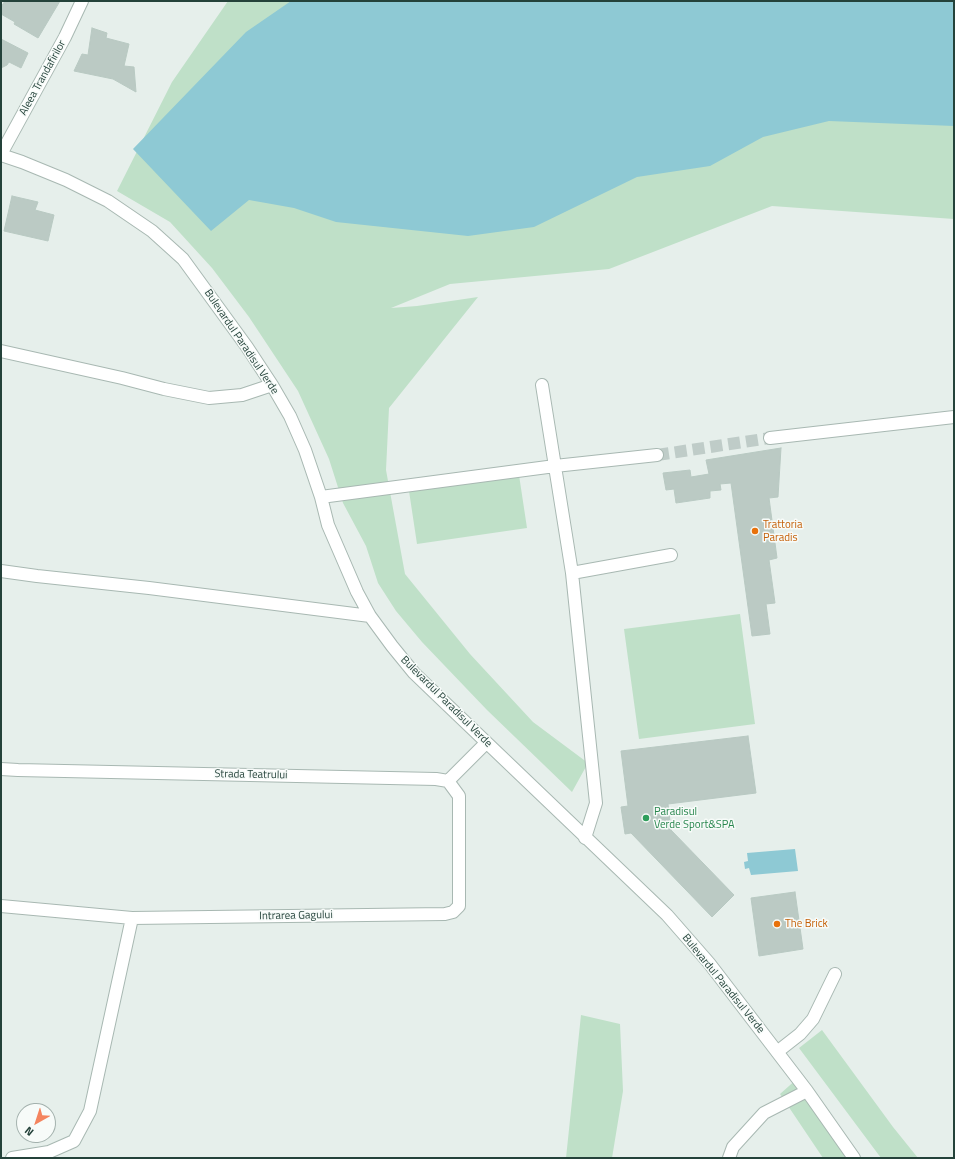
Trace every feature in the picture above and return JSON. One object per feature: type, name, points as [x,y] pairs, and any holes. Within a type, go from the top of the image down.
[{"type":"street","name":"Aleea Trandafirilor","points":[[1,154],[65,37],[82,1]]},
{"type":"street","name":"Bulevardul Paradisul Verde","points":[[1,154],[66,180],[108,201],[152,230],[183,259],[247,347],[290,416],[305,450],[321,497],[328,525],[357,592],[370,616],[414,673],[672,921],[709,963],[807,1091],[854,1158]]},
{"type":"street","points":[[1,350],[164,389],[209,398],[242,395],[272,385]]},
{"type":"street","points":[[542,385],[572,573],[596,803],[585,838]]},
{"type":"street","points":[[770,438],[954,417]]},
{"type":"street","points":[[321,497],[554,466],[657,455]]},
{"type":"street","points":[[572,573],[671,555]]},
{"type":"street","points":[[1,571],[370,616]]},
{"type":"street","points":[[448,780],[486,743]]},
{"type":"street","name":"Strada Teatrului","points":[[1,769],[448,780]]},
{"type":"street","name":"Intrarea Gagului","points":[[1,906],[132,918],[445,914],[453,912],[459,906],[460,796],[448,780]]},
{"type":"street","points":[[12,1158],[49,1152],[74,1141],[90,1112],[132,918]]},
{"type":"street","points":[[777,1052],[800,1034],[814,1019],[835,974]]},
{"type":"street","points":[[729,1158],[733,1147],[764,1113],[807,1091]]},
{"type":"green space","points":[[228,1],[954,1],[954,219],[772,206],[609,269],[450,284],[391,308],[417,306],[478,297],[389,408],[386,470],[405,574],[470,654],[533,722],[588,763],[572,792],[487,710],[422,642],[396,611],[378,583],[366,546],[343,503],[329,459],[298,391],[249,317],[212,268],[170,222],[117,191],[172,82]]},
{"type":"green space","points":[[519,475],[527,528],[417,544],[409,491]]},
{"type":"green space","points":[[740,614],[755,724],[639,739],[624,629]]},
{"type":"green space","points":[[581,1015],[620,1024],[623,1091],[612,1158],[566,1158]]},
{"type":"green space","points":[[822,1030],[893,1127],[918,1158],[881,1158],[799,1048]]},
{"type":"green space","points":[[798,1078],[850,1158],[823,1158],[780,1094]]},
{"type":"water","points":[[291,1],[954,1],[954,126],[829,121],[763,137],[710,166],[637,177],[534,227],[468,236],[336,222],[294,208],[249,200],[211,231],[133,149],[246,32]]},
{"type":"water","points":[[795,849],[798,871],[751,875],[749,868],[745,869],[744,862],[748,861],[747,853]]},
{"type":"building","points":[[5,1],[60,1],[38,38],[14,24],[15,22],[1,14],[1,7]]},
{"type":"building","points":[[92,28],[107,33],[106,38],[129,44],[124,66],[134,67],[136,92],[113,79],[74,71],[82,54],[88,55]]},
{"type":"building","points":[[1,39],[28,53],[21,68],[9,62],[1,68]]},
{"type":"building","points":[[12,196],[38,202],[35,210],[54,215],[48,241],[4,231]]},
{"type":"building","name":"Trattoria Paradis","points":[[781,448],[778,497],[769,498],[777,558],[769,560],[775,603],[766,604],[770,634],[752,636],[731,483],[720,484],[721,490],[710,491],[710,498],[676,503],[674,489],[666,490],[663,473],[690,470],[691,477],[709,474],[706,460]]},
{"type":"building","name":"Paradisul Verde Sport&SPA","points":[[748,736],[756,793],[668,804],[671,830],[734,895],[712,917],[631,833],[625,834],[621,807],[628,806],[621,751]]},
{"type":"building","name":"The Brick","points":[[795,892],[803,949],[759,956],[751,898]]},
{"type":"tunnel","points":[[657,455],[770,438]]},
{"type":"place","name":"Trattoria Paradis","points":[[755,531]]},
{"type":"place","name":"Paradisul Verde Sport&SPA","points":[[646,818]]},
{"type":"place","name":"The Brick","points":[[777,924]]}]
